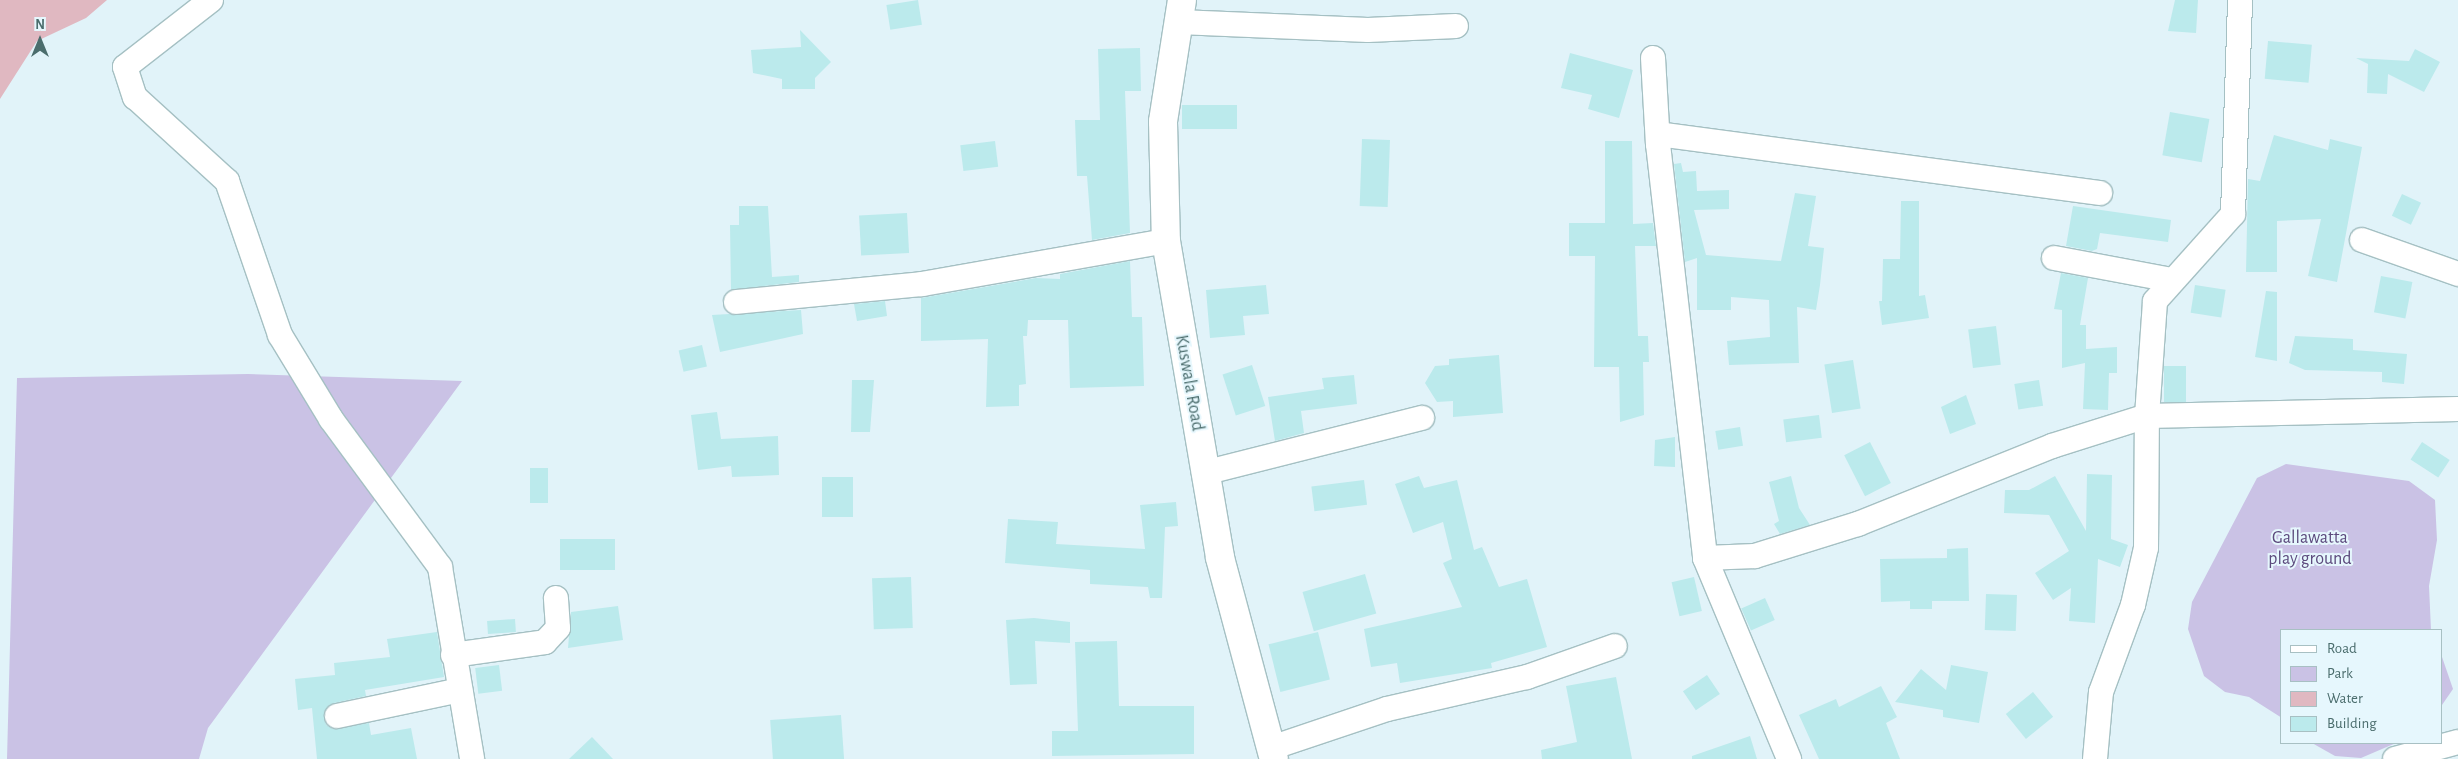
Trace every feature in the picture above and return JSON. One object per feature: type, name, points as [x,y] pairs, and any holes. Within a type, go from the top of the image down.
[{"type":"street","points":[[212,0],[125,67],[135,97],[227,181],[280,335],[332,419],[440,567],[453,655],[472,759]]},
{"type":"street","points":[[2096,759],[2101,692],[2133,605],[2146,548],[2147,416],[2155,301],[2172,280],[2222,231],[2232,214],[2240,0]]},
{"type":"street","points":[[1181,11],[1368,30],[1456,26]]},
{"type":"street","name":"Kuswala Road","points":[[1181,11],[1163,122],[1166,241],[1204,473],[1232,611],[1273,754]]},
{"type":"street","points":[[1653,58],[1658,144],[1705,558],[1789,759]]},
{"type":"street","points":[[1658,144],[1665,135],[2100,193]]},
{"type":"street","points":[[2362,240],[2458,274]]},
{"type":"street","points":[[736,302],[922,284],[1166,241]]},
{"type":"street","points":[[2054,258],[2172,280]]},
{"type":"street","points":[[1705,558],[1755,556],[1858,524],[2052,446],[2147,416],[2458,409]]},
{"type":"street","points":[[1204,473],[1422,418]]},
{"type":"street","points":[[453,655],[545,642],[558,628],[556,598]]},
{"type":"street","points":[[1273,754],[1387,709],[1527,677],[1615,646]]},
{"type":"street","points":[[337,716],[460,690]]},
{"type":"street","points":[[2395,759],[2458,742]]},
{"type":"green space","points":[[248,374],[462,381],[208,728],[199,759],[7,759],[17,378]]},
{"type":"green space","name":"Gallawatta play ground","points":[[2286,464],[2409,481],[2435,500],[2437,540],[2429,586],[2431,629],[2280,629],[2280,717],[2249,697],[2225,692],[2204,676],[2188,629],[2192,602],[2257,478]]},
{"type":"green space","points":[[2443,660],[2453,689],[2443,704]]},
{"type":"green space","points":[[2314,744],[2394,744],[2361,758],[2335,756]]},
{"type":"water","points":[[0,0],[107,0],[86,18],[37,41],[0,99]]},
{"type":"building","points":[[918,0],[922,25],[890,30],[886,5]]},
{"type":"building","points":[[2175,0],[2198,0],[2196,33],[2168,31]]},
{"type":"building","points":[[800,30],[831,62],[815,78],[815,89],[782,89],[782,79],[753,73],[751,50],[801,47]]},
{"type":"building","points":[[2268,41],[2312,45],[2309,83],[2265,79]]},
{"type":"building","points":[[1140,48],[1141,91],[1125,91],[1130,233],[1092,240],[1087,176],[1077,176],[1075,120],[1100,120],[1098,49]]},
{"type":"building","points":[[2415,49],[2440,62],[2424,92],[2388,74],[2387,94],[2367,93],[2368,64],[2356,58],[2409,61]]},
{"type":"building","points":[[1570,53],[1633,70],[1619,118],[1588,109],[1592,95],[1561,88]]},
{"type":"building","points":[[1182,105],[1237,105],[1237,129],[1182,129]]},
{"type":"building","points":[[2170,112],[2209,119],[2202,162],[2162,155]]},
{"type":"building","points":[[2274,135],[2328,150],[2330,139],[2362,147],[2337,282],[2308,276],[2321,219],[2277,221],[2277,272],[2246,272],[2248,179],[2260,181]]},
{"type":"building","points":[[1362,139],[1390,140],[1388,207],[1360,206]]},
{"type":"building","points":[[995,141],[998,167],[963,171],[960,145]]},
{"type":"building","points":[[1605,141],[1632,141],[1633,224],[1653,223],[1656,246],[1635,246],[1638,336],[1648,336],[1649,362],[1643,362],[1644,415],[1620,422],[1619,367],[1594,367],[1595,256],[1569,256],[1569,223],[1605,223]]},
{"type":"building","points":[[1681,163],[1683,172],[1696,171],[1697,191],[1729,190],[1729,209],[1694,210],[1706,255],[1781,261],[1795,193],[1816,196],[1808,246],[1824,248],[1816,310],[1797,307],[1799,363],[1729,365],[1727,341],[1770,337],[1769,300],[1731,297],[1731,310],[1697,310],[1697,258],[1685,262],[1674,164]]},
{"type":"building","points":[[2402,194],[2421,203],[2411,225],[2392,216]]},
{"type":"building","points":[[1901,201],[1919,201],[1919,296],[1925,295],[1929,318],[1882,325],[1879,301],[1882,301],[1883,259],[1900,259]]},
{"type":"building","points":[[739,206],[768,206],[772,277],[799,275],[799,282],[731,290],[730,225],[739,225]]},
{"type":"building","points":[[2073,206],[2171,220],[2168,242],[2100,233],[2097,249],[2092,251],[2066,246]]},
{"type":"building","points":[[907,213],[909,253],[861,255],[859,216]]},
{"type":"building","points":[[1130,261],[1132,317],[1142,317],[1144,386],[1070,388],[1068,320],[1028,320],[1027,336],[1023,336],[1026,384],[1019,385],[1019,406],[986,407],[988,339],[921,341],[921,298],[1036,278],[1060,279],[1060,274]]},
{"type":"building","points":[[2061,273],[2088,278],[2080,325],[2086,325],[2086,349],[2117,347],[2117,373],[2109,373],[2108,410],[2083,409],[2085,363],[2062,368],[2062,310],[2054,309]]},
{"type":"building","points":[[2381,276],[2412,282],[2405,318],[2374,312]]},
{"type":"building","points":[[1266,285],[1269,314],[1243,316],[1245,335],[1210,338],[1206,290]]},
{"type":"building","points":[[2195,285],[2226,290],[2221,318],[2191,313]]},
{"type":"building","points":[[2266,291],[2277,292],[2277,361],[2255,357]]},
{"type":"building","points":[[885,301],[887,316],[857,321],[854,304]]},
{"type":"building","points":[[801,310],[803,334],[720,352],[712,315]]},
{"type":"building","points":[[1996,326],[2001,365],[1973,368],[1968,329]]},
{"type":"building","points":[[2295,336],[2353,339],[2353,350],[2407,354],[2404,384],[2382,382],[2382,372],[2305,370],[2289,363]]},
{"type":"building","points":[[702,345],[707,366],[684,372],[679,350]]},
{"type":"building","points":[[1499,355],[1503,413],[1453,417],[1453,401],[1437,402],[1425,383],[1435,366],[1449,365],[1449,359]]},
{"type":"building","points":[[1853,360],[1861,408],[1832,413],[1824,365]]},
{"type":"building","points":[[1252,365],[1265,406],[1236,415],[1223,375]]},
{"type":"building","points":[[2164,366],[2186,366],[2186,402],[2164,402]]},
{"type":"building","points":[[1354,375],[1357,404],[1301,411],[1304,433],[1275,441],[1268,397],[1324,389],[1322,378]]},
{"type":"building","points":[[852,380],[874,380],[870,432],[851,432]]},
{"type":"building","points":[[2039,380],[2043,406],[2018,410],[2014,384]]},
{"type":"building","points":[[1966,395],[1976,424],[1950,434],[1941,407]]},
{"type":"building","points":[[717,412],[721,439],[778,436],[779,475],[732,477],[731,466],[698,470],[691,415]]},
{"type":"building","points":[[1819,415],[1822,438],[1786,442],[1783,419]]},
{"type":"building","points":[[1740,427],[1743,446],[1718,450],[1715,431]]},
{"type":"building","points":[[1675,437],[1675,467],[1654,466],[1655,440]]},
{"type":"building","points":[[1870,442],[1891,483],[1865,496],[1844,455]]},
{"type":"building","points":[[2422,442],[2450,460],[2438,478],[2411,460]]},
{"type":"building","points":[[530,468],[548,468],[548,503],[530,503]]},
{"type":"building","points":[[2087,474],[2112,475],[2111,539],[2128,545],[2120,567],[2098,559],[2095,623],[2069,621],[2071,588],[2053,600],[2035,573],[2069,551],[2049,515],[2004,513],[2005,490],[2029,490],[2055,476],[2086,531]]},
{"type":"building","points":[[1419,476],[1424,488],[1457,480],[1474,550],[1482,547],[1499,587],[1527,579],[1547,647],[1491,663],[1492,668],[1400,683],[1397,663],[1371,667],[1364,629],[1462,607],[1443,563],[1452,559],[1443,522],[1413,533],[1395,484]]},
{"type":"building","points":[[1791,476],[1799,508],[1810,525],[1780,534],[1774,524],[1779,521],[1769,482]]},
{"type":"building","points":[[822,477],[853,477],[853,517],[822,517]]},
{"type":"building","points":[[1364,480],[1367,505],[1314,511],[1311,486]]},
{"type":"building","points":[[1176,502],[1178,526],[1165,527],[1162,598],[1150,598],[1148,587],[1090,584],[1090,570],[1005,563],[1008,519],[1058,522],[1056,544],[1145,549],[1140,505]]},
{"type":"building","points":[[560,539],[615,539],[615,570],[560,570]]},
{"type":"building","points":[[1968,548],[1969,601],[1932,601],[1932,609],[1910,609],[1910,601],[1881,602],[1880,559],[1947,558],[1947,549]]},
{"type":"building","points":[[1365,574],[1376,613],[1314,631],[1303,592]]},
{"type":"building","points":[[911,577],[913,628],[874,629],[872,578]]},
{"type":"building","points":[[1694,577],[1702,611],[1679,616],[1672,582]]},
{"type":"building","points":[[1986,594],[2017,595],[2016,631],[1985,630]]},
{"type":"building","points":[[1765,598],[1775,620],[1751,631],[1741,609]]},
{"type":"building","points":[[618,606],[623,640],[568,648],[571,612]]},
{"type":"building","points":[[1034,618],[1070,622],[1070,643],[1035,641],[1037,684],[1010,685],[1006,620]]},
{"type":"building","points":[[515,619],[516,632],[488,634],[487,621]]},
{"type":"building","points":[[437,632],[444,677],[365,690],[366,696],[334,703],[324,712],[326,725],[333,729],[369,723],[371,735],[411,728],[417,759],[317,759],[312,708],[298,710],[295,679],[335,675],[334,663],[390,657],[387,639]]},
{"type":"building","points":[[1318,632],[1330,680],[1280,692],[1269,644]]},
{"type":"building","points":[[1117,641],[1119,706],[1194,706],[1194,754],[1052,756],[1052,731],[1078,731],[1075,642]]},
{"type":"building","points":[[499,665],[502,691],[478,694],[475,668]]},
{"type":"building","points":[[1951,665],[1988,672],[1979,723],[1943,717],[1943,710],[1895,702],[1921,669],[1946,690]]},
{"type":"building","points":[[1707,675],[1720,694],[1696,710],[1683,691]]},
{"type":"building","points":[[1616,677],[1632,759],[1542,759],[1541,750],[1577,742],[1566,686]]},
{"type":"building","points":[[1881,686],[1897,717],[1886,723],[1900,759],[1819,759],[1799,715],[1836,699],[1839,707]]},
{"type":"building","points":[[2033,692],[2053,717],[2026,739],[2006,714]]},
{"type":"building","points":[[841,715],[844,759],[773,759],[770,720]]},
{"type":"building","points":[[1750,736],[1757,759],[1692,759],[1692,756]]},
{"type":"building","points":[[592,737],[613,759],[569,759]]}]
